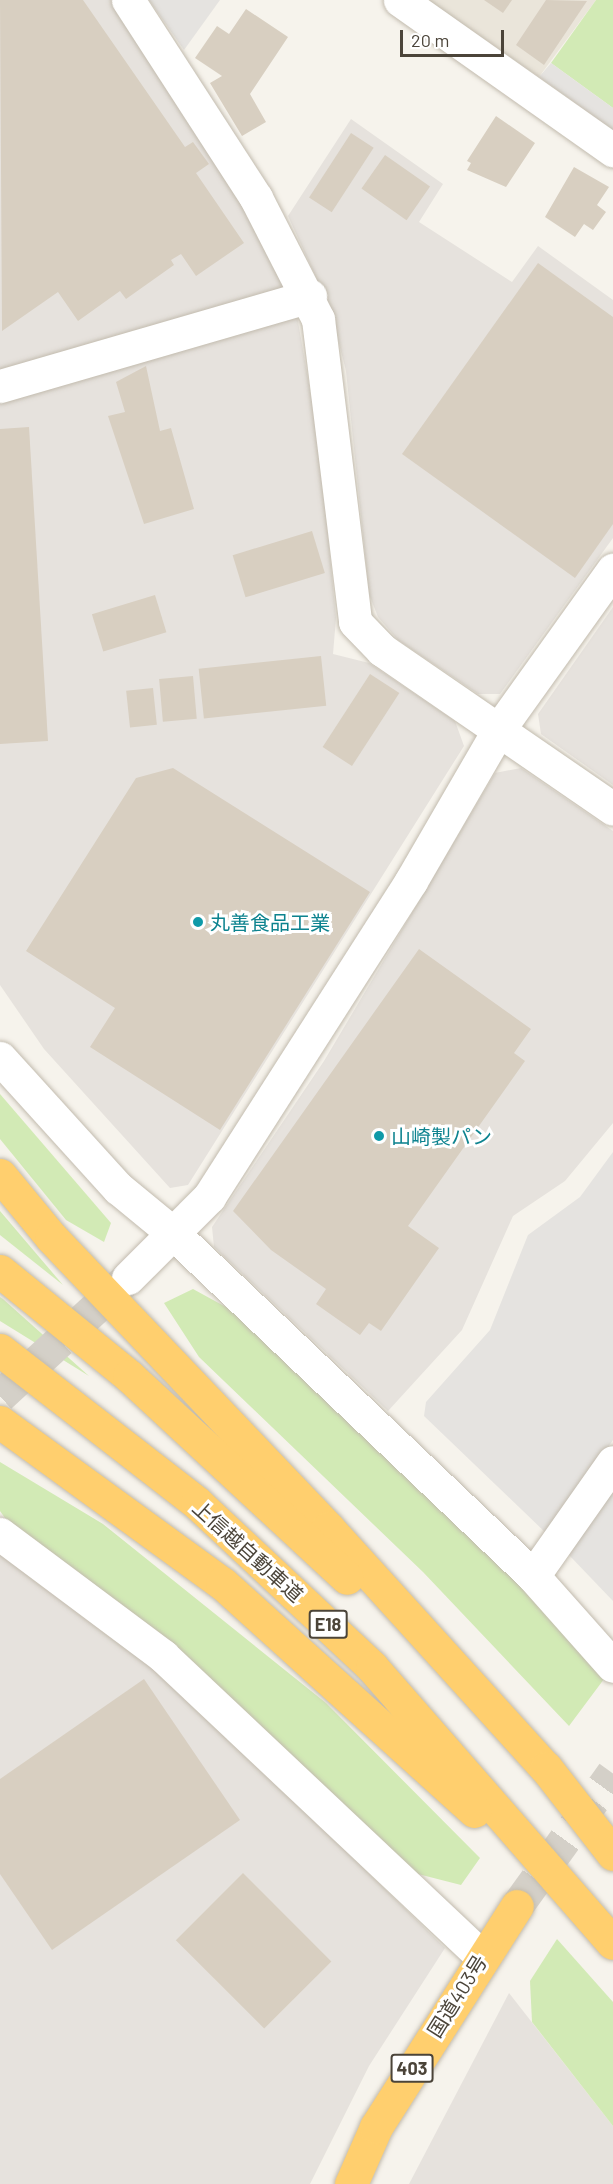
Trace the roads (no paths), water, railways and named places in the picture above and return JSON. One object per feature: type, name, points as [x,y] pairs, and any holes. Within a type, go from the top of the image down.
[{"type":"highway","points":[[0,1175],[59,1245],[328,1528],[546,1768],[613,1854]]},
{"type":"highway","name":"E18","points":[[0,1271],[129,1376],[350,1582],[613,1864]]},
{"type":"highway","name":"上信越自動車道","points":[[0,1350],[197,1503],[355,1651],[613,1943]]},
{"type":"highway","points":[[0,1422],[194,1562],[332,1677],[441,1779],[613,1954]]},
{"type":"highway","name":"国道403号","points":[[351,2184],[376,2127],[482,1957],[517,1906]]},
{"type":"street","points":[[128,0],[256,198],[310,296],[333,405],[355,622],[382,650],[613,809]]},
{"type":"street","points":[[400,0],[613,150]]},
{"type":"street","points":[[0,386],[310,296]]},
{"type":"street","points":[[128,1278],[209,1197],[411,881],[499,729],[613,570]]},
{"type":"street","points":[[0,1058],[118,1188],[174,1234],[533,1575],[613,1666]]},
{"type":"street","points":[[533,1575],[613,1462]]},
{"type":"street","points":[[0,1534],[163,1656],[482,1957]]},
{"type":"tunnel","points":[[0,1396],[128,1278]]},
{"type":"tunnel","points":[[517,1906],[613,1773]]},
{"type":"place","name":"丸善食品工業","points":[[198,922]]},
{"type":"place","name":"山崎製パン","points":[[379,1136]]}]
